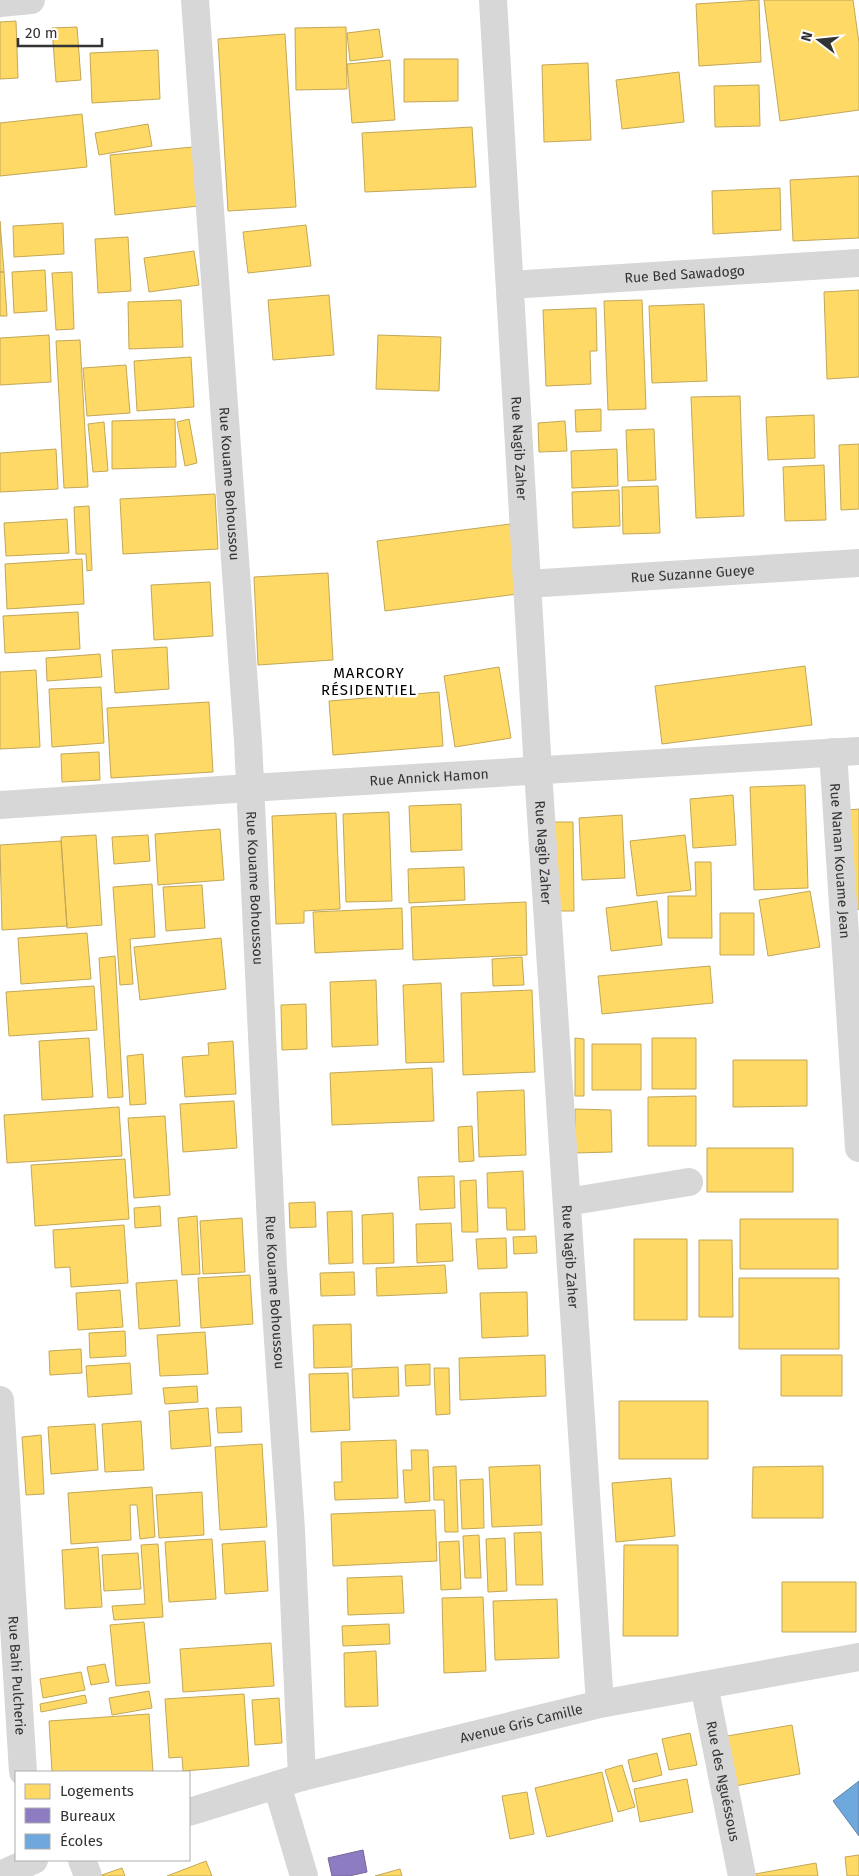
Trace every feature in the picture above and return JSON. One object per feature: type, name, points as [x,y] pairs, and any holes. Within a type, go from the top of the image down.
[{"type":"street","points":[[0,3],[31,0]]},
{"type":"street","name":"Rue Kouame Bohoussou","points":[[195,0],[247,731],[273,1267],[291,1530],[289,1781],[304,1876]]},
{"type":"street","name":"Rue Nagib Zaher","points":[[493,0],[538,771],[600,1704]]},
{"type":"street","name":"Rue Bed Sawadogo","points":[[510,285],[859,263]]},
{"type":"street","name":"Rue Suzanne Gueye","points":[[527,584],[859,563]]},
{"type":"street","name":"Rue Annick Hamon","points":[[0,806],[249,788],[846,751]]},
{"type":"street","name":"Rue Nanan Kouame Jean","points":[[846,751],[859,1148]]},
{"type":"street","points":[[567,1202],[689,1182]]},
{"type":"street","name":"Rue Bahi Pulcherie","points":[[0,1400],[23,1771]]},
{"type":"street","name":"Avenue Gris Camille","points":[[190,1812],[289,1781],[600,1704],[859,1657]]},
{"type":"street","name":"Rue des Nguéssous","points":[[704,1685],[742,1876]]},
{"type":"street","points":[[0,1875],[28,1861]]},
{"type":"street","points":[[82,1861],[88,1876]]},
{"type":"building: Logements","points":[[759,0],[761,62],[699,66],[696,4]]},
{"type":"building: Logements","points":[[764,0],[853,0],[859,43],[859,110],[780,121]]},
{"type":"building: Logements","points":[[16,21],[18,78],[0,79],[0,22]]},
{"type":"building: Logements","points":[[77,27],[81,80],[56,82],[52,28]]},
{"type":"building: Logements","points":[[346,27],[347,89],[296,90],[295,28]]},
{"type":"building: Logements","points":[[379,29],[383,57],[350,61],[347,33]]},
{"type":"building: Logements","points":[[285,34],[296,207],[228,211],[218,39]]},
{"type":"building: Logements","points":[[158,50],[160,99],[92,103],[90,53]]},
{"type":"building: Logements","points":[[404,59],[458,59],[458,101],[404,102]]},
{"type":"building: Logements","points":[[390,60],[395,120],[352,123],[347,64]]},
{"type":"building: Logements","points":[[588,63],[591,140],[544,142],[542,65]]},
{"type":"building: Logements","points":[[679,72],[684,122],[622,129],[616,80]]},
{"type":"building: Logements","points":[[759,85],[760,126],[715,127],[714,86]]},
{"type":"building: Logements","points":[[82,114],[87,167],[0,176],[0,123]]},
{"type":"building: Logements","points":[[148,124],[152,146],[99,155],[95,133]]},
{"type":"building: Logements","points":[[472,127],[476,187],[365,192],[362,133]]},
{"type":"building: Logements","points":[[203,146],[208,205],[115,215],[110,155]]},
{"type":"building: Logements","points":[[859,176],[859,238],[793,241],[790,180]]},
{"type":"building: Logements","points":[[780,188],[781,230],[713,234],[712,191]]},
{"type":"building: Logements","points":[[0,221],[4,272],[0,272]]},
{"type":"building: Logements","points":[[63,223],[64,254],[14,257],[13,226]]},
{"type":"building: Logements","points":[[306,225],[311,266],[248,273],[243,232]]},
{"type":"building: Logements","points":[[128,237],[131,291],[98,293],[95,239]]},
{"type":"building: Logements","points":[[194,251],[199,285],[149,292],[144,258]]},
{"type":"building: Logements","points":[[45,270],[47,311],[14,313],[12,272]]},
{"type":"building: Logements","points":[[0,272],[4,272],[7,316],[0,316]]},
{"type":"building: Logements","points":[[72,272],[74,329],[56,330],[52,273]]},
{"type":"building: Logements","points":[[859,290],[859,377],[827,379],[824,292]]},
{"type":"building: Logements","points":[[329,295],[334,355],[273,360],[268,300]]},
{"type":"building: Logements","points":[[181,300],[183,347],[129,349],[128,302]]},
{"type":"building: Logements","points":[[642,300],[646,409],[608,410],[604,301]]},
{"type":"building: Logements","points":[[704,304],[707,381],[652,383],[649,306]]},
{"type":"building: Logements","points":[[596,308],[597,351],[590,351],[591,384],[546,386],[543,310]]},
{"type":"building: Logements","points":[[49,335],[51,382],[0,385],[0,338]]},
{"type":"building: Logements","points":[[378,335],[441,337],[439,391],[376,389]]},
{"type":"building: Logements","points":[[80,340],[88,487],[64,488],[56,341]]},
{"type":"building: Logements","points":[[191,357],[194,407],[137,411],[134,361]]},
{"type":"building: Logements","points":[[126,365],[130,413],[87,416],[83,368]]},
{"type":"building: Logements","points":[[740,396],[744,516],[696,518],[691,397]]},
{"type":"building: Logements","points":[[601,409],[601,431],[576,432],[575,410]]},
{"type":"building: Logements","points":[[814,415],[815,458],[768,460],[766,417]]},
{"type":"building: Logements","points":[[175,419],[176,467],[112,469],[112,421]]},
{"type":"building: Logements","points":[[189,419],[197,463],[185,466],[177,422]]},
{"type":"building: Logements","points":[[565,421],[567,451],[539,452],[538,423]]},
{"type":"building: Logements","points":[[104,422],[108,471],[93,472],[88,424]]},
{"type":"building: Logements","points":[[654,429],[656,480],[628,481],[626,430]]},
{"type":"building: Logements","points":[[859,444],[859,509],[841,510],[839,445]]},
{"type":"building: Logements","points":[[56,449],[58,489],[0,492],[0,453]]},
{"type":"building: Logements","points":[[617,449],[618,486],[572,488],[571,451]]},
{"type":"building: Logements","points":[[824,465],[826,520],[785,521],[783,467]]},
{"type":"building: Logements","points":[[658,486],[660,533],[623,534],[622,487]]},
{"type":"building: Logements","points":[[619,490],[620,526],[573,528],[572,492]]},
{"type":"building: Logements","points":[[215,494],[218,549],[123,554],[120,499]]},
{"type":"building: Logements","points":[[89,506],[92,570],[87,571],[86,554],[76,554],[74,507]]},
{"type":"building: Logements","points":[[67,519],[69,553],[6,556],[4,523]]},
{"type":"building: Logements","points":[[510,524],[518,594],[385,611],[377,541]]},
{"type":"building: Logements","points":[[82,559],[84,604],[7,609],[5,564]]},
{"type":"building: Logements","points":[[328,573],[333,660],[258,665],[254,577]]},
{"type":"building: Logements","points":[[210,582],[213,636],[154,640],[151,585]]},
{"type":"building: Logements","points":[[78,612],[80,649],[5,653],[3,616]]},
{"type":"building: Logements","points":[[167,647],[169,689],[115,693],[112,650]]},
{"type":"building: Logements","points":[[100,654],[102,677],[47,681],[46,658]]},
{"type":"building: Logements","points":[[805,666],[812,725],[662,744],[655,686]]},
{"type":"building: Logements","points":[[499,667],[511,738],[455,747],[444,676]]},
{"type":"building: Logements","points":[[36,670],[40,747],[0,749],[0,672]]},
{"type":"building: Logements","points":[[101,687],[104,743],[52,747],[49,689]]},
{"type":"building: Logements","points":[[439,692],[443,746],[333,755],[329,701]]},
{"type":"building: Logements","points":[[209,702],[213,772],[111,778],[107,708]]},
{"type":"building: Logements","points":[[99,752],[100,780],[62,782],[61,754]]},
{"type":"building: Logements","points":[[805,785],[808,888],[754,890],[750,787]]},
{"type":"building: Logements","points":[[733,795],[736,845],[693,848],[690,799]]},
{"type":"building: Logements","points":[[461,804],[462,850],[411,852],[409,806]]},
{"type":"building: Logements","points":[[859,809],[859,909],[856,910],[848,810]]},
{"type":"building: Logements","points":[[389,812],[392,901],[346,902],[343,814]]},
{"type":"building: Logements","points":[[336,813],[340,909],[304,911],[304,923],[276,924],[272,816]]},
{"type":"building: Logements","points":[[622,815],[625,878],[582,880],[579,818]]},
{"type":"building: Logements","points":[[549,822],[573,822],[574,911],[551,911]]},
{"type":"building: Logements","points":[[220,829],[224,880],[158,885],[155,834]]},
{"type":"building: Logements","points":[[96,835],[102,925],[67,928],[61,837]]},
{"type":"building: Logements","points":[[148,835],[150,861],[114,864],[112,837]]},
{"type":"building: Logements","points":[[685,835],[691,890],[637,896],[630,841]]},
{"type":"building: Logements","points":[[61,841],[67,926],[2,930],[0,845]]},
{"type":"building: Logements","points":[[695,862],[711,862],[712,938],[668,938],[668,896],[696,896]]},
{"type":"building: Logements","points":[[464,867],[465,900],[409,903],[408,869]]},
{"type":"building: Logements","points":[[152,884],[155,937],[130,939],[133,984],[120,985],[113,887]]},
{"type":"building: Logements","points":[[202,885],[205,928],[166,931],[163,887]]},
{"type":"building: Logements","points":[[810,891],[820,947],[768,956],[759,900]]},
{"type":"building: Logements","points":[[657,901],[662,945],[611,951],[606,908]]},
{"type":"building: Logements","points":[[526,902],[527,955],[413,960],[411,907]]},
{"type":"building: Logements","points":[[402,908],[403,949],[315,953],[313,912]]},
{"type":"building: Logements","points":[[720,913],[754,913],[754,955],[720,955]]},
{"type":"building: Logements","points":[[87,933],[91,979],[21,984],[18,938]]},
{"type":"building: Logements","points":[[221,938],[226,989],[140,1000],[134,947]]},
{"type":"building: Logements","points":[[115,956],[123,1097],[108,1098],[99,958]]},
{"type":"building: Logements","points":[[522,957],[524,985],[493,986],[492,959]]},
{"type":"building: Logements","points":[[710,966],[713,1003],[602,1014],[598,976]]},
{"type":"building: Logements","points":[[376,980],[378,1045],[332,1047],[330,982]]},
{"type":"building: Logements","points":[[441,983],[444,1062],[406,1063],[403,985]]},
{"type":"building: Logements","points":[[94,986],[97,1030],[9,1036],[6,992]]},
{"type":"building: Logements","points":[[532,990],[535,1072],[463,1075],[461,993]]},
{"type":"building: Logements","points":[[306,1004],[307,1049],[282,1050],[281,1005]]},
{"type":"building: Logements","points":[[89,1038],[93,1097],[42,1100],[39,1041]]},
{"type":"building: Logements","points":[[575,1038],[584,1039],[584,1096],[575,1096]]},
{"type":"building: Logements","points":[[652,1038],[696,1038],[696,1089],[652,1089]]},
{"type":"building: Logements","points":[[233,1041],[236,1094],[185,1097],[182,1057],[209,1055],[208,1043]]},
{"type":"building: Logements","points":[[592,1044],[641,1044],[641,1090],[592,1090]]},
{"type":"building: Logements","points":[[143,1054],[146,1104],[130,1105],[127,1056]]},
{"type":"building: Logements","points":[[733,1060],[807,1060],[807,1106],[733,1107]]},
{"type":"building: Logements","points":[[432,1068],[434,1121],[332,1125],[330,1073]]},
{"type":"building: Logements","points":[[524,1090],[526,1155],[479,1157],[477,1092]]},
{"type":"building: Logements","points":[[696,1096],[696,1146],[648,1146],[648,1097]]},
{"type":"building: Logements","points":[[234,1101],[237,1148],[183,1152],[180,1104]]},
{"type":"building: Logements","points":[[119,1107],[122,1156],[7,1163],[4,1115]]},
{"type":"building: Logements","points":[[575,1109],[611,1110],[612,1152],[575,1153]]},
{"type":"building: Logements","points":[[165,1116],[170,1195],[134,1198],[128,1118]]},
{"type":"building: Logements","points":[[472,1126],[474,1161],[459,1162],[458,1127]]},
{"type":"building: Logements","points":[[707,1148],[793,1148],[793,1192],[707,1192]]},
{"type":"building: Logements","points":[[125,1159],[129,1219],[35,1226],[31,1165]]},
{"type":"building: Logements","points":[[523,1171],[525,1230],[507,1230],[506,1208],[488,1208],[487,1173]]},
{"type":"building: Logements","points":[[454,1176],[455,1208],[420,1210],[418,1177]]},
{"type":"building: Logements","points":[[476,1180],[478,1232],[462,1232],[460,1181]]},
{"type":"building: Logements","points":[[315,1202],[316,1227],[290,1228],[289,1203]]},
{"type":"building: Logements","points":[[160,1206],[161,1226],[135,1228],[134,1208]]},
{"type":"building: Logements","points":[[352,1211],[353,1263],[329,1264],[327,1212]]},
{"type":"building: Logements","points":[[393,1213],[394,1263],[363,1264],[362,1215]]},
{"type":"building: Logements","points":[[197,1216],[200,1274],[182,1275],[178,1218]]},
{"type":"building: Logements","points":[[242,1218],[245,1272],[203,1274],[200,1221]]},
{"type":"building: Logements","points":[[740,1219],[838,1219],[838,1269],[740,1269]]},
{"type":"building: Logements","points":[[451,1223],[453,1261],[417,1263],[416,1224]]},
{"type":"building: Logements","points":[[124,1225],[128,1283],[71,1287],[70,1267],[55,1268],[53,1230]]},
{"type":"building: Logements","points":[[536,1236],[537,1253],[514,1254],[513,1237]]},
{"type":"building: Logements","points":[[506,1238],[507,1268],[478,1269],[476,1239]]},
{"type":"building: Logements","points":[[634,1239],[687,1239],[687,1320],[634,1320]]},
{"type":"building: Logements","points":[[699,1240],[732,1240],[733,1317],[699,1317]]},
{"type":"building: Logements","points":[[445,1265],[447,1293],[377,1296],[376,1268]]},
{"type":"building: Logements","points":[[354,1272],[355,1295],[321,1296],[320,1273]]},
{"type":"building: Logements","points":[[250,1275],[253,1324],[201,1328],[198,1278]]},
{"type":"building: Logements","points":[[739,1278],[839,1278],[839,1349],[739,1349]]},
{"type":"building: Logements","points":[[177,1280],[180,1326],[139,1329],[136,1283]]},
{"type":"building: Logements","points":[[120,1290],[123,1327],[78,1330],[76,1293]]},
{"type":"building: Logements","points":[[527,1292],[528,1336],[482,1338],[480,1293]]},
{"type":"building: Logements","points":[[351,1324],[352,1367],[314,1368],[313,1325]]},
{"type":"building: Logements","points":[[125,1331],[126,1356],[90,1358],[89,1333]]},
{"type":"building: Logements","points":[[205,1332],[208,1374],[160,1376],[157,1335]]},
{"type":"building: Logements","points":[[81,1349],[82,1373],[50,1375],[49,1351]]},
{"type":"building: Logements","points":[[545,1355],[546,1396],[460,1400],[459,1358]]},
{"type":"building: Logements","points":[[781,1355],[842,1355],[842,1396],[781,1396]]},
{"type":"building: Logements","points":[[130,1363],[132,1394],[88,1397],[86,1366]]},
{"type":"building: Logements","points":[[430,1364],[430,1385],[406,1386],[405,1365]]},
{"type":"building: Logements","points":[[398,1367],[399,1396],[353,1398],[352,1369]]},
{"type":"building: Logements","points":[[434,1368],[449,1368],[450,1414],[436,1415]]},
{"type":"building: Logements","points":[[348,1373],[350,1430],[311,1432],[309,1374]]},
{"type":"building: Logements","points":[[197,1386],[198,1402],[165,1404],[163,1388]]},
{"type":"building: Logements","points":[[619,1401],[708,1401],[708,1459],[619,1459]]},
{"type":"building: Logements","points":[[241,1407],[242,1432],[218,1433],[216,1408]]},
{"type":"building: Logements","points":[[208,1408],[211,1446],[171,1449],[169,1411]]},
{"type":"building: Logements","points":[[141,1421],[144,1470],[105,1472],[102,1424]]},
{"type":"building: Logements","points":[[95,1424],[98,1470],[51,1474],[48,1427]]},
{"type":"building: Logements","points":[[41,1435],[44,1494],[26,1495],[22,1437]]},
{"type":"building: Logements","points":[[396,1440],[398,1498],[335,1500],[334,1482],[342,1482],[341,1442]]},
{"type":"building: Logements","points":[[262,1444],[267,1527],[220,1530],[215,1447]]},
{"type":"building: Logements","points":[[411,1450],[428,1450],[430,1501],[405,1503],[403,1470],[412,1470]]},
{"type":"building: Logements","points":[[540,1465],[542,1525],[492,1527],[489,1467]]},
{"type":"building: Logements","points":[[456,1466],[458,1532],[445,1532],[444,1500],[434,1500],[433,1467]]},
{"type":"building: Logements","points":[[823,1466],[823,1518],[752,1518],[753,1467]]},
{"type":"building: Logements","points":[[671,1478],[675,1536],[616,1542],[612,1483]]},
{"type":"building: Logements","points":[[483,1479],[484,1528],[462,1529],[460,1480]]},
{"type":"building: Logements","points":[[152,1487],[155,1537],[140,1539],[137,1505],[130,1505],[131,1540],[71,1544],[68,1493]]},
{"type":"building: Logements","points":[[202,1492],[204,1535],[159,1538],[156,1495]]},
{"type":"building: Logements","points":[[435,1510],[437,1561],[333,1566],[331,1514]]},
{"type":"building: Logements","points":[[541,1532],[543,1585],[516,1585],[514,1533]]},
{"type":"building: Logements","points":[[479,1535],[481,1578],[465,1578],[463,1536]]},
{"type":"building: Logements","points":[[505,1538],[507,1591],[488,1592],[486,1539]]},
{"type":"building: Logements","points":[[212,1539],[216,1599],[169,1602],[165,1542]]},
{"type":"building: Logements","points":[[265,1541],[268,1591],[225,1594],[222,1544]]},
{"type":"building: Logements","points":[[459,1541],[461,1589],[441,1590],[439,1542]]},
{"type":"building: Logements","points":[[158,1544],[163,1617],[114,1620],[112,1606],[145,1604],[141,1545]]},
{"type":"building: Logements","points":[[624,1545],[678,1545],[678,1636],[623,1636]]},
{"type":"building: Logements","points":[[98,1547],[102,1607],[65,1609],[62,1550]]},
{"type":"building: Logements","points":[[138,1553],[141,1589],[104,1591],[102,1555]]},
{"type":"building: Logements","points":[[402,1576],[404,1613],[348,1615],[347,1578]]},
{"type":"building: Logements","points":[[782,1582],[856,1582],[856,1632],[782,1632]]},
{"type":"building: Logements","points":[[483,1597],[486,1671],[444,1673],[442,1598]]},
{"type":"building: Logements","points":[[557,1599],[559,1658],[495,1660],[493,1601]]},
{"type":"building: Logements","points":[[144,1622],[150,1683],[116,1686],[110,1625]]},
{"type":"building: Logements","points":[[389,1624],[390,1644],[343,1646],[342,1626]]},
{"type":"building: Logements","points":[[271,1643],[274,1686],[183,1692],[180,1649]]},
{"type":"building: Logements","points":[[376,1651],[378,1706],[345,1707],[344,1653]]},
{"type":"building: Logements","points":[[105,1664],[109,1682],[91,1685],[87,1667]]},
{"type":"building: Logements","points":[[81,1672],[85,1690],[43,1698],[40,1679]]},
{"type":"building: Logements","points":[[149,1691],[152,1708],[112,1715],[109,1698]]},
{"type":"building: Logements","points":[[244,1694],[249,1766],[183,1771],[182,1757],[169,1758],[165,1699]]},
{"type":"building: Logements","points":[[85,1695],[87,1703],[41,1712],[40,1704]]},
{"type":"building: Logements","points":[[279,1698],[282,1743],[255,1745],[252,1700]]},
{"type":"building: Logements","points":[[149,1714],[153,1771],[52,1771],[49,1721]]},
{"type":"building: Logements","points":[[792,1725],[800,1774],[735,1786],[727,1736]]},
{"type":"building: Logements","points":[[690,1733],[697,1765],[669,1770],[662,1739]]},
{"type":"building: Logements","points":[[657,1753],[662,1775],[633,1782],[628,1760]]},
{"type":"building: Logements","points":[[622,1765],[635,1807],[618,1812],[605,1770]]},
{"type":"building: Logements","points":[[602,1772],[613,1821],[547,1837],[535,1788]]},
{"type":"building: Logements","points":[[687,1779],[693,1812],[640,1822],[634,1789]]},
{"type":"building: Logements","points":[[527,1792],[534,1834],[510,1839],[502,1796]]},
{"type":"building: Logements","points":[[859,1855],[859,1876],[847,1876],[845,1857]]},
{"type":"building: Logements","points":[[206,1861],[212,1876],[167,1876]]},
{"type":"building: Logements","points":[[816,1863],[818,1876],[756,1876],[755,1874]]},
{"type":"building: Logements","points":[[122,1868],[125,1876],[99,1876]]},
{"type":"building: Logements","points":[[400,1869],[402,1876],[375,1876]]},
{"type":"building: Bureaux","points":[[363,1850],[367,1872],[349,1876],[332,1876],[328,1858]]},
{"type":"building: Écoles","points":[[859,1781],[859,1836],[833,1801]]},
{"type":"district","name":"MARCORY RÉSIDENTIEL","points":[[369,682]]}]
